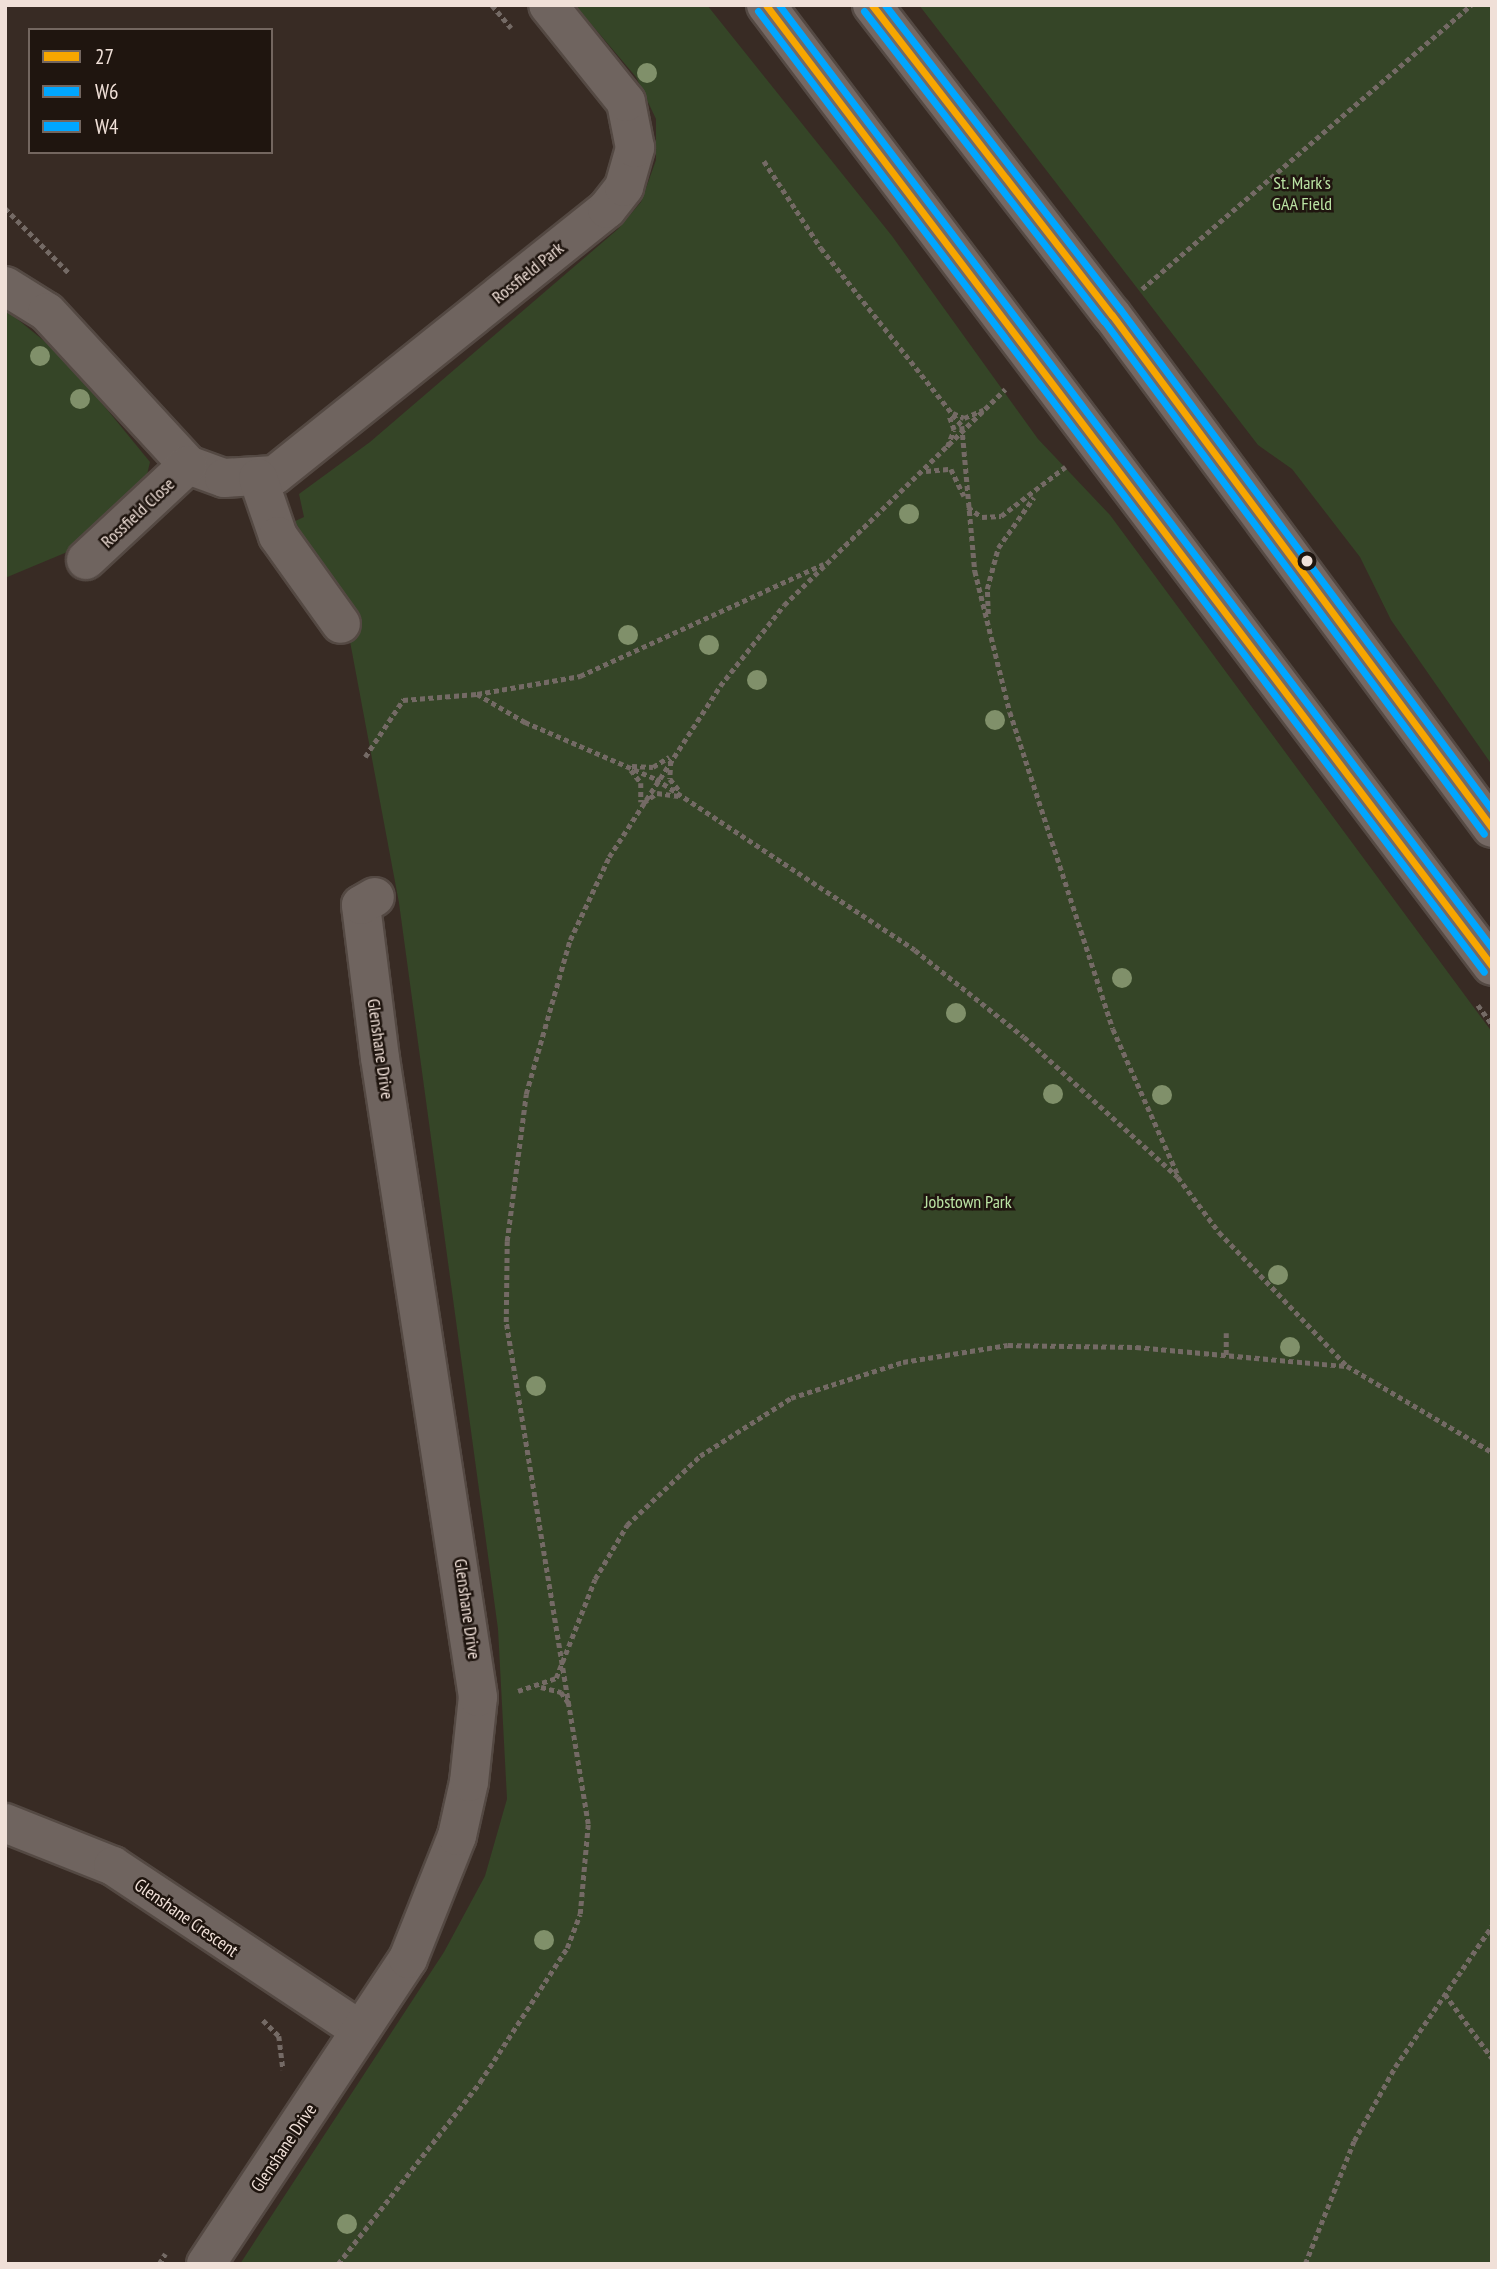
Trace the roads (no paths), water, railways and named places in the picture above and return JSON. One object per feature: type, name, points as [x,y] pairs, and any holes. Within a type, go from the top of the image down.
[{"type":"main road","points":[[766,5],[1492,966]]},
{"type":"main road","points":[[872,5],[1112,315],[1492,828]]},
{"type":"street","name":"Rossfield Park","points":[[5,286],[47,312],[188,465],[224,478],[258,478],[290,467],[607,209],[624,187],[635,148],[626,102],[548,5]]},
{"type":"street","name":"Rossfield Close","points":[[86,560],[188,465]]},
{"type":"street","points":[[258,478],[278,536],[341,624]]},
{"type":"street","name":"Glenshane Drive","points":[[206,2264],[358,2029],[408,1959],[457,1836],[478,1697],[379,1045],[361,905],[375,897]]},
{"type":"street","name":"Glenshane Crescent","points":[[5,1823],[113,1866],[358,2029]]},
{"type":"park label","name":"St. Mark's GAA Field","points":[[1302,194]]},
{"type":"park label","name":"Jobstown Park","points":[[968,1202]]}]
